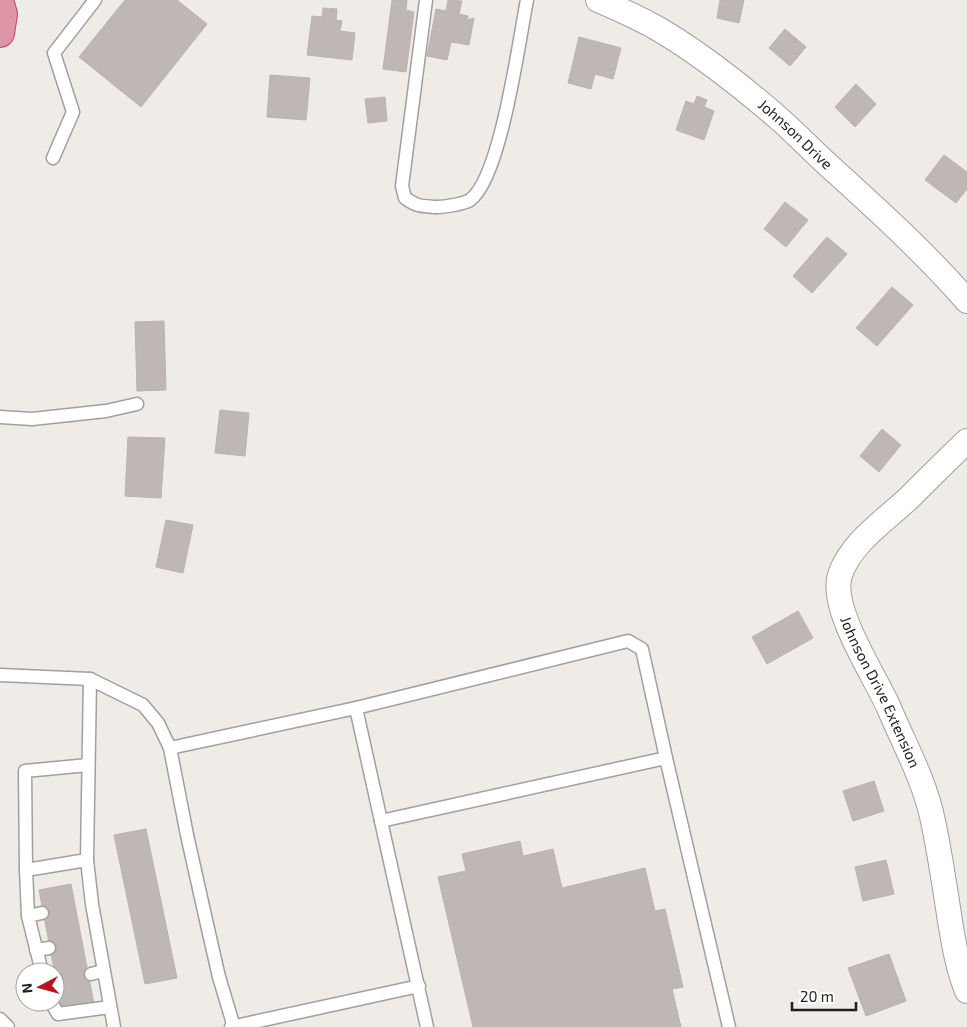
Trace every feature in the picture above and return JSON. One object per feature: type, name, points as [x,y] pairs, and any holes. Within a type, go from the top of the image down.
[{"type":"highway","points":[[0,4],[3,14],[0,33]]},
{"type":"street","name":"Johnson Drive","points":[[598,0],[629,13],[660,30],[734,82],[769,110],[871,202],[967,301]]},
{"type":"street","name":"Johnson Drive Extension","points":[[967,441],[864,539],[848,559],[840,575],[838,586],[841,606],[849,628],[885,698],[925,792],[933,819],[956,956],[967,991]]},
{"type":"lane","points":[[53,158],[73,112],[54,53],[95,0]]},
{"type":"lane","points":[[426,0],[402,186],[404,198],[416,206],[442,207],[469,200],[480,188],[491,166],[509,95],[527,0]]},
{"type":"lane","points":[[0,416],[32,419],[106,411],[137,404]]},
{"type":"lane","points":[[170,748],[356,708],[628,641],[642,649],[729,1027]]},
{"type":"lane","points":[[0,675],[90,679],[143,705],[158,724],[170,748],[192,861],[219,977],[233,1027],[418,986]]},
{"type":"lane","points":[[90,679],[87,860],[97,972],[110,1007],[114,1027]]},
{"type":"lane","points":[[356,708],[427,1027]]},
{"type":"lane","points":[[381,821],[666,758]]},
{"type":"lane","points":[[39,962],[28,916],[25,770],[88,765]]},
{"type":"lane","points":[[26,870],[87,860]]},
{"type":"lane","points":[[78,906],[92,904]]},
{"type":"lane","points":[[28,916],[42,913]]},
{"type":"lane","points":[[36,950],[49,948]]},
{"type":"lane","points":[[57,1012],[58,1014],[110,1007]]},
{"type":"lane","points":[[0,1019],[8,1027]]},
{"type":"building","points":[[125,0],[177,0],[207,24],[141,107],[79,57]]},
{"type":"building","points":[[392,0],[407,0],[406,10],[414,12],[406,72],[383,69]]},
{"type":"building","points":[[448,0],[462,1],[459,14],[468,16],[467,20],[474,18],[469,45],[451,42],[447,60],[427,56],[436,9],[446,11]]},
{"type":"building","points":[[720,0],[744,0],[739,23],[717,18]]},
{"type":"building","points":[[323,8],[337,9],[336,20],[342,21],[340,31],[355,33],[352,60],[307,55],[312,16],[322,17]]},
{"type":"building","points":[[785,29],[806,47],[790,66],[769,48]]},
{"type":"building","points":[[579,37],[621,48],[613,79],[595,74],[591,89],[568,83]]},
{"type":"building","points":[[270,75],[310,78],[306,120],[267,117]]},
{"type":"building","points":[[856,84],[876,104],[855,127],[835,107]]},
{"type":"building","points":[[697,96],[707,100],[704,107],[714,111],[704,140],[676,130],[686,101],[694,104]]},
{"type":"building","points":[[385,97],[387,121],[368,123],[365,99]]},
{"type":"building","points":[[944,155],[967,172],[967,189],[956,203],[925,180]]},
{"type":"building","points":[[785,202],[808,220],[786,247],[764,229]]},
{"type":"building","points":[[827,237],[847,254],[812,293],[793,276]]},
{"type":"building","points":[[892,287],[913,305],[877,346],[856,328]]},
{"type":"building","points":[[164,321],[166,390],[137,391],[135,322]]},
{"type":"building","points":[[220,410],[249,413],[245,456],[215,453]]},
{"type":"building","points":[[882,429],[901,445],[879,472],[860,456]]},
{"type":"building","points":[[128,437],[165,438],[161,498],[125,496]]},
{"type":"building","points":[[166,520],[193,525],[183,573],[156,567]]},
{"type":"building","points":[[798,611],[813,638],[767,664],[752,637]]},
{"type":"building","points":[[874,781],[884,811],[853,821],[843,791]]},
{"type":"building","points":[[146,829],[177,978],[145,984],[114,835]]},
{"type":"building","points":[[520,841],[523,856],[553,849],[562,888],[645,868],[655,911],[665,909],[683,987],[672,989],[681,1027],[473,1027],[438,877],[466,871],[462,854]]},
{"type":"building","points":[[886,860],[894,894],[863,901],[855,867]]},
{"type":"building","points":[[71,884],[94,1004],[65,1010],[65,962],[53,962],[39,890]]},
{"type":"building","points":[[889,954],[906,1001],[866,1016],[848,968]]}]
